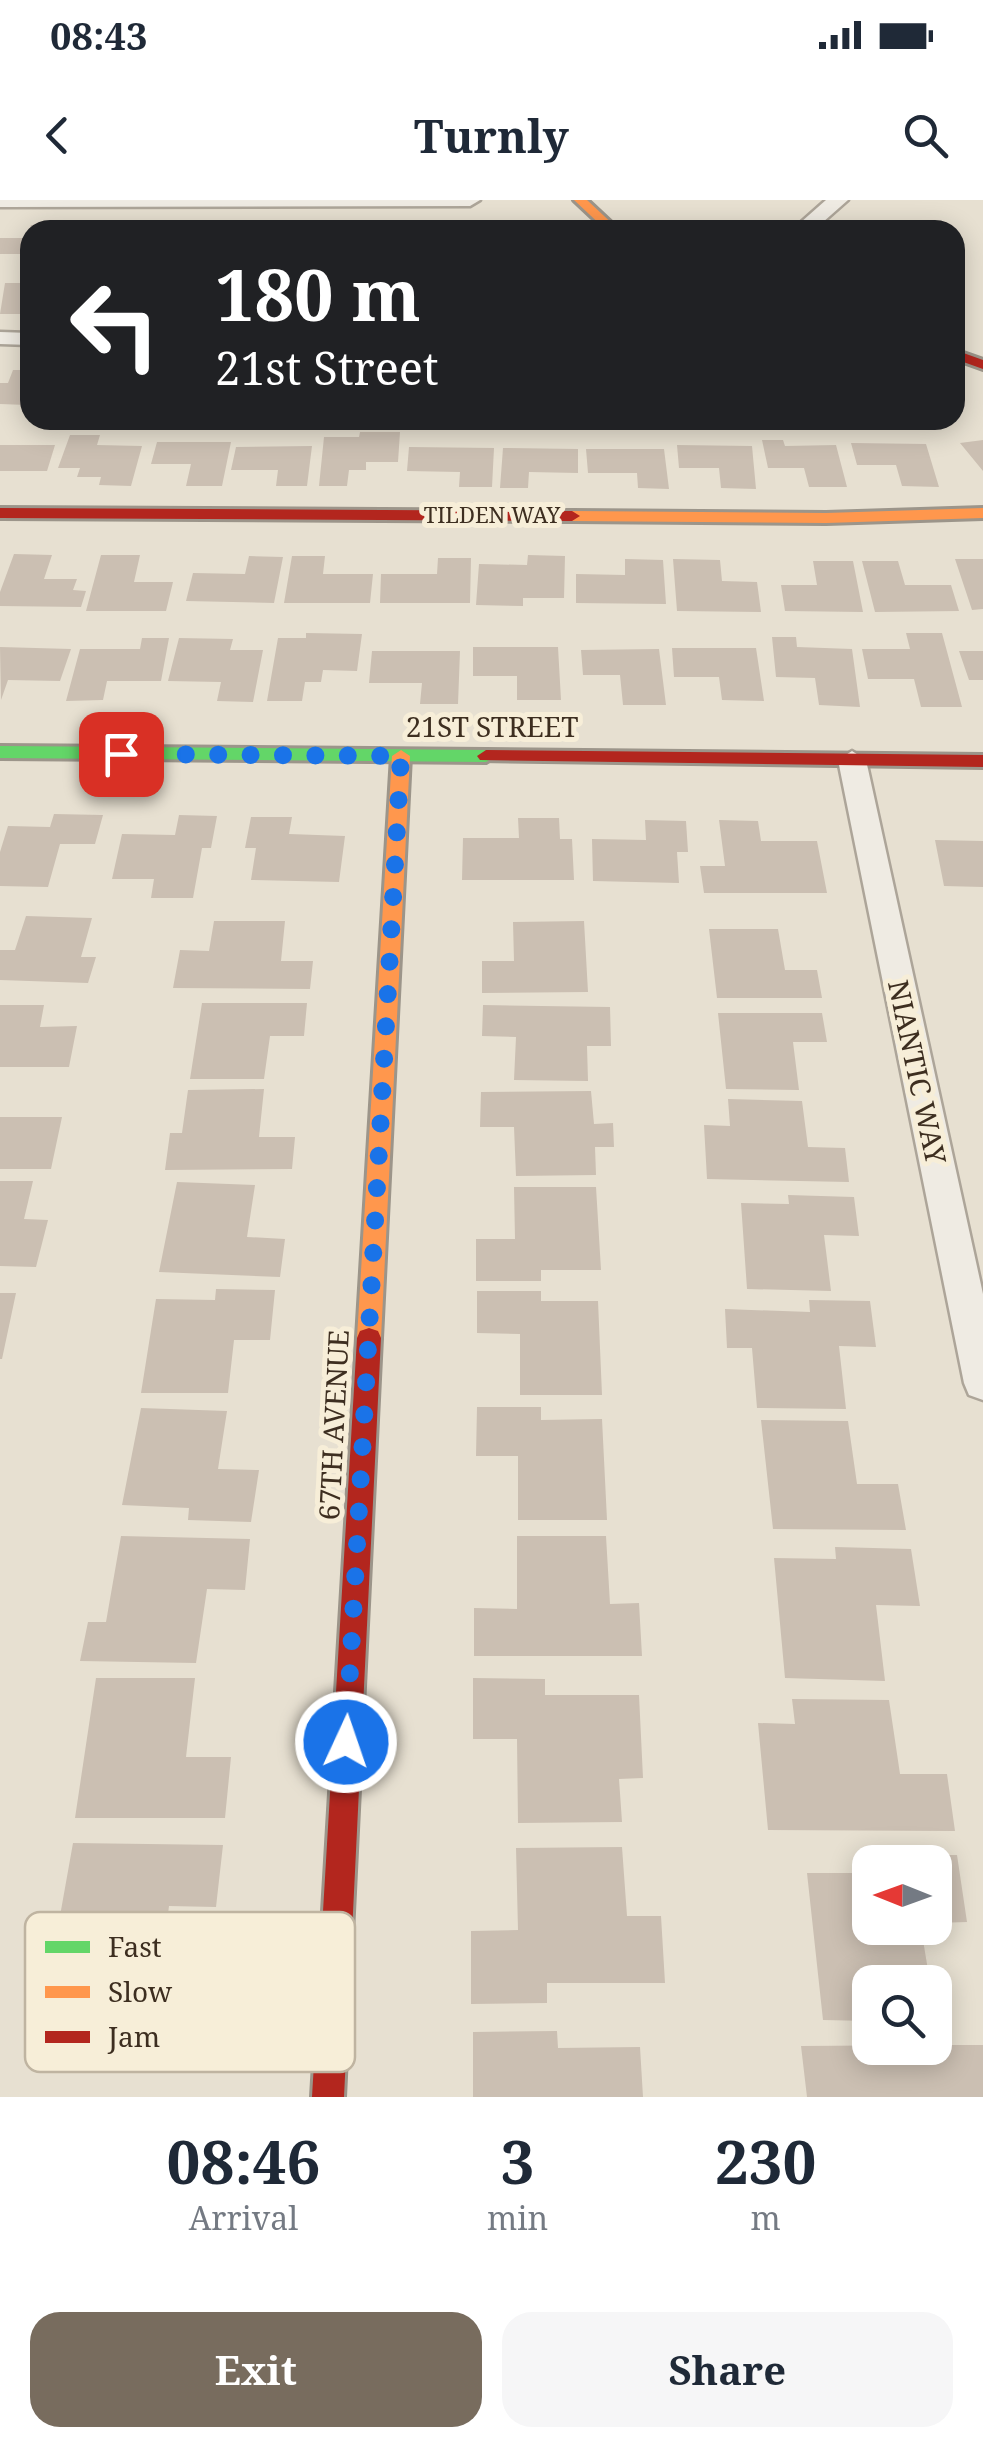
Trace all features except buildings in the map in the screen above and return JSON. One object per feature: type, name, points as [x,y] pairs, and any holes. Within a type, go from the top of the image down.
[{"type":"street","points":[[0,201],[470,200]]},
{"type":"street","points":[[580,200],[602,220]]},
{"type":"street","points":[[814,220],[838,200]]},
{"type":"street","name":"TILDEN WAY","points":[[0,512],[806,518],[983,513]]},
{"type":"street","name":"21ST STREET","points":[[0,752],[983,760]]},
{"type":"street","name":"67TH AVENUE","points":[[338,1912],[401,756]]},
{"type":"street","name":"NIANTIC WAY","points":[[852,760],[983,1384]]},
{"type":"street","name":"67TH AVENUE","points":[[328,2097],[329,2072]]},
{"type":"traffic: fast","points":[[0,752],[486,756]]},
{"type":"traffic: slow","points":[[580,200],[602,220]]},
{"type":"traffic: slow","points":[[572,516],[826,518],[983,513]]},
{"type":"traffic: slow","points":[[369,1338],[401,756]]},
{"type":"traffic: jam","points":[[965,358],[983,365]]},
{"type":"traffic: jam","points":[[0,513],[572,516]]},
{"type":"traffic: jam","points":[[486,756],[983,761]]},
{"type":"traffic: jam","points":[[338,1912],[369,1338]]},
{"type":"traffic: jam","points":[[328,2097],[329,2072]]},
{"type":"route","points":[[121,754],[401,756],[346,1742]]}]
